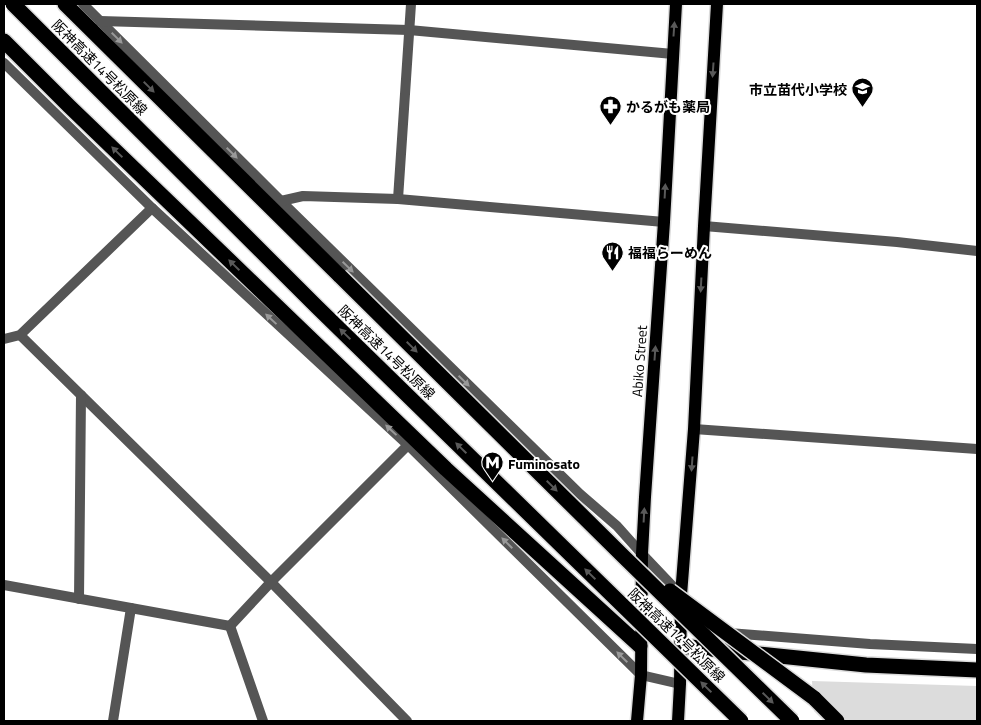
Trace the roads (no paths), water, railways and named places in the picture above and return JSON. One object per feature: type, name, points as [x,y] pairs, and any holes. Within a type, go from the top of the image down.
[{"type":"highway","name":"阪神高速14号松原線","points":[[13,4],[310,300],[741,721]]},
{"type":"highway","name":"阪神高速14号松原線","points":[[65,4],[792,721]]},
{"type":"highway","points":[[4,41],[446,469],[640,646]]},
{"type":"highway","points":[[623,556],[814,698],[837,721]]},
{"type":"highway","points":[[681,646],[866,665],[977,670]]},
{"type":"main road","name":"Abiko Street","points":[[636,721],[641,675],[640,646],[645,487],[664,222],[676,4]]},
{"type":"main road","points":[[678,721],[682,595],[694,429],[717,4]]},
{"type":"street","points":[[83,4],[573,487],[617,526],[682,595],[696,615],[711,630],[734,634],[977,649]]},
{"type":"street","points":[[398,199],[411,4]]},
{"type":"street","points":[[100,21],[408,30],[673,54]]},
{"type":"street","points":[[4,63],[152,208],[408,446],[641,675],[680,684]]},
{"type":"street","points":[[281,201],[303,196],[398,199],[664,222]]},
{"type":"street","points":[[4,339],[20,335],[152,208]]},
{"type":"street","points":[[704,226],[897,242],[977,251]]},
{"type":"street","points":[[20,335],[271,582],[407,721]]},
{"type":"street","points":[[79,598],[81,395]]},
{"type":"street","points":[[694,429],[977,449]]},
{"type":"street","points":[[230,626],[271,582],[408,446]]},
{"type":"street","points":[[4,584],[230,626]]},
{"type":"street","points":[[113,721],[131,608]]},
{"type":"street","points":[[230,626],[262,721]]},
{"type":"place","name":"市立苗代小学校","points":[[863,108]]},
{"type":"place","name":"かるがも薬局","points":[[610,125]]},
{"type":"place","name":"福福らーめん","points":[[612,271]]},
{"type":"place","name":"Fuminosato","points":[[492,482]]}]
